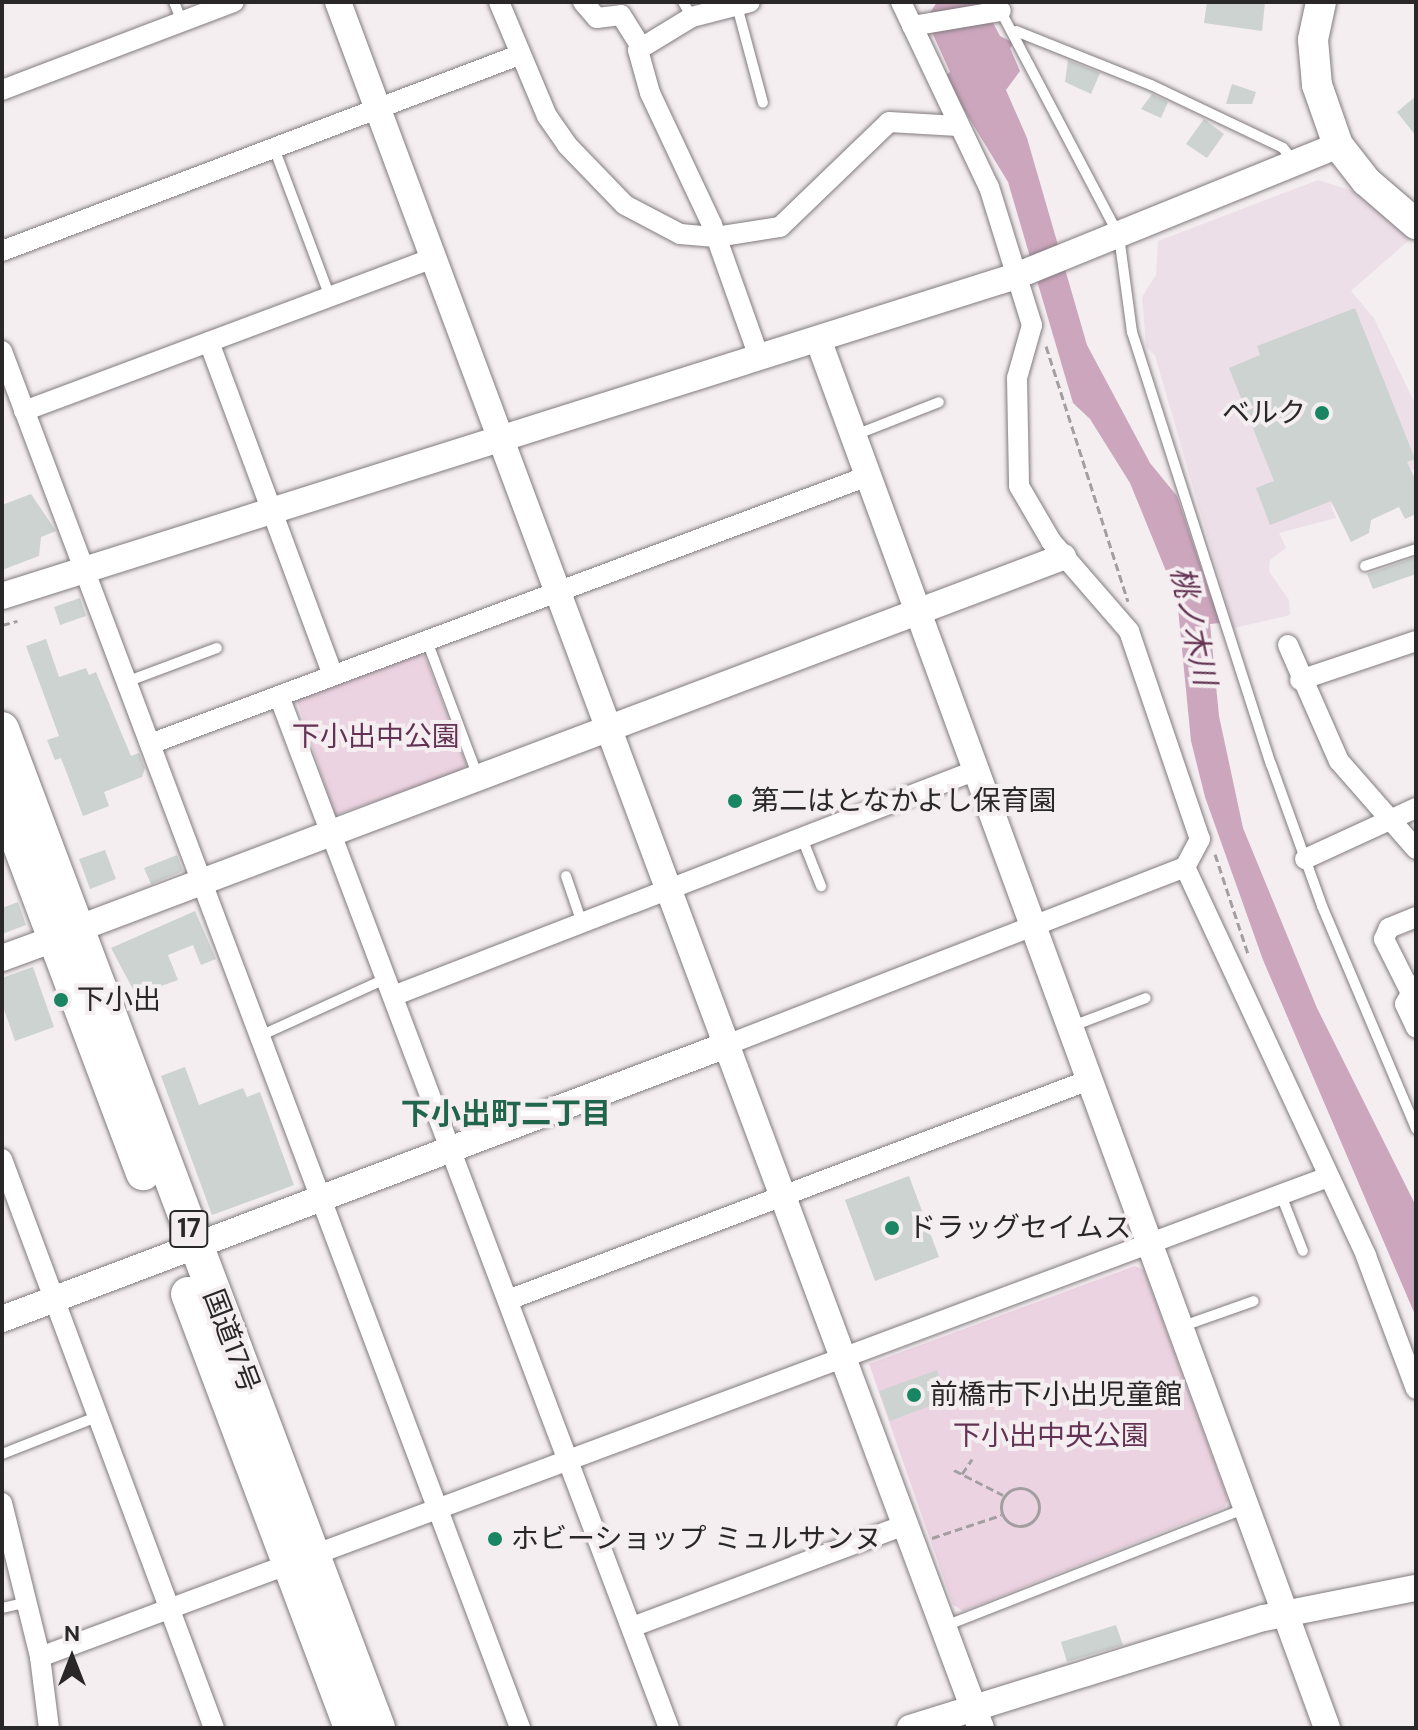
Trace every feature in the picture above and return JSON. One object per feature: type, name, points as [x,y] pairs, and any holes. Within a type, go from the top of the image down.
[{"type":"highway","name":"国道17号","points":[[2,729],[66,934],[302,1564],[351,1728]]},
{"type":"highway","name":"国道17号","points":[[2,798],[66,934]]},
{"type":"highway","name":"国道17号","points":[[302,1564],[378,1728]]},
{"type":"main road","points":[[1321,2],[1313,40],[1317,85],[1338,145],[1366,181],[1416,224]]},
{"type":"street","points":[[2,90],[234,2]]},
{"type":"street","points":[[338,2],[609,732],[729,1044],[781,1197],[844,1359],[906,1536],[977,1718]]},
{"type":"street","points":[[499,2],[551,124],[605,187],[652,222],[716,237],[784,224],[889,122],[958,126]]},
{"type":"street","points":[[583,2],[597,18],[621,15],[640,46],[650,93],[716,237],[759,357]]},
{"type":"street","points":[[2,1319],[729,1044],[1032,923],[1185,867],[1200,839],[1129,631],[1063,557],[1017,479],[1017,378],[1032,332],[1020,275],[993,197],[958,126],[916,24],[901,2]]},
{"type":"street","points":[[640,46],[687,10],[743,4]]},
{"type":"street","points":[[916,24],[997,9]]},
{"type":"street","points":[[2,251],[519,55]]},
{"type":"street","points":[[2,596],[1020,275],[1338,145]]},
{"type":"street","points":[[24,411],[434,258]]},
{"type":"street","points":[[818,339],[1327,1728]]},
{"type":"street","points":[[209,342],[333,675]]},
{"type":"street","points":[[2,351],[520,1728]]},
{"type":"street","points":[[150,744],[868,476]]},
{"type":"street","points":[[2,958],[478,777],[609,732],[919,616],[1063,557]]},
{"type":"street","points":[[1300,680],[1416,641]]},
{"type":"street","points":[[1288,645],[1300,680],[1339,761],[1385,821],[1416,849]]},
{"type":"street","points":[[279,696],[669,1728]]},
{"type":"street","points":[[389,987],[583,925],[671,892],[802,836],[974,771]]},
{"type":"street","points":[[1305,859],[1416,808]]},
{"type":"street","points":[[1185,867],[1328,1177],[1416,1389]]},
{"type":"street","points":[[1416,917],[1389,928],[1384,939],[1413,987],[1405,1004],[1416,1028]]},
{"type":"street","points":[[508,1300],[1089,1080]]},
{"type":"street","points":[[2,1159],[214,1728]]},
{"type":"street","points":[[40,1657],[302,1564],[844,1359],[1151,1247],[1328,1177]]},
{"type":"street","points":[[2,1503],[40,1657],[49,1728]]},
{"type":"street","points":[[632,1627],[906,1536]]},
{"type":"street","points":[[910,1728],[977,1718],[1286,1612],[1416,1588]]},
{"type":"lane","points":[[174,2],[182,22]]},
{"type":"lane","points":[[743,4],[763,103]]},
{"type":"lane","points":[[997,9],[1016,31],[1111,240],[1149,389],[1305,859],[1416,1129]]},
{"type":"lane","points":[[1016,31],[1192,104],[1283,148],[1296,164]]},
{"type":"lane","points":[[274,148],[330,297]]},
{"type":"lane","points":[[854,436],[939,402]]},
{"type":"lane","points":[[1365,566],[1416,549]]},
{"type":"lane","points":[[427,641],[478,777]]},
{"type":"lane","points":[[126,682],[217,648]]},
{"type":"lane","points":[[802,836],[821,886]]},
{"type":"lane","points":[[566,876],[583,925]]},
{"type":"lane","points":[[260,1036],[389,987]]},
{"type":"lane","points":[[1070,1027],[1146,998]]},
{"type":"lane","points":[[1281,1195],[1303,1251]]},
{"type":"lane","points":[[1179,1327],[1254,1301]]},
{"type":"lane","points":[[2,1454],[99,1416]]},
{"type":"lane","points":[[943,1627],[1247,1508]]},
{"type":"lane","points":[[2,1608],[27,1602]]},
{"type":"path","points":[[2,625],[17,621]]},
{"type":"path","points":[[962,1474],[972,1459]]},
{"type":"path","points":[[906,1536],[1002,1514],[1025,1526],[1039,1513],[1035,1494],[1026,1488],[1003,1495],[954,1470]]},
{"type":"path","points":[[1002,1514],[1003,1495]]},
{"type":"shaded area","points":[[1318,180],[1360,193],[1415,235],[1351,291],[1374,318],[1416,406],[1416,468],[1331,505],[1336,518],[1279,533],[1286,548],[1270,560],[1269,571],[1289,600],[1290,615],[1234,628],[1155,356],[1146,346],[1142,297],[1156,275],[1158,241]]},
{"type":"green space","name":"下小出中公園","points":[[419,654],[425,657],[466,763],[462,771],[335,815],[296,698]]},
{"type":"green space","name":"下小出中央公園","points":[[1135,1266],[1144,1270],[1228,1500],[1225,1507],[963,1611],[953,1605],[869,1364]]},
{"type":"water","name":"桃ノ木川","points":[[937,2],[982,2],[1000,36],[1014,43],[1010,48],[1020,71],[1006,90],[1027,138],[1087,345],[1150,463],[1177,496],[1220,623],[1210,624],[1219,716],[1243,828],[1317,1008],[1416,1206],[1416,1317],[1263,960],[1205,797],[1191,741],[1177,598],[1130,483],[1090,419],[1073,403],[1008,182],[944,77],[950,72],[926,19]]},
{"type":"building","points":[[1207,2],[1265,2],[1262,31],[1204,23]]},
{"type":"building","points":[[1068,60],[1100,73],[1091,94],[1065,82]]},
{"type":"building","points":[[1232,84],[1256,92],[1252,104],[1226,104]]},
{"type":"building","points":[[1152,94],[1168,102],[1161,118],[1141,109]]},
{"type":"building","points":[[1416,96],[1416,136],[1397,112]]},
{"type":"building","points":[[1204,119],[1224,134],[1207,158],[1186,144]]},
{"type":"building","name":"ベルク","points":[[1355,308],[1415,459],[1407,462],[1416,481],[1416,514],[1405,519],[1399,507],[1371,520],[1369,533],[1351,542],[1331,501],[1270,525],[1256,488],[1274,481],[1229,368],[1260,355],[1257,346]]},
{"type":"building","points":[[31,494],[56,531],[41,537],[39,556],[2,570],[2,505]]},
{"type":"building","points":[[1416,557],[1416,574],[1373,589],[1367,574]]},
{"type":"building","points":[[80,598],[86,616],[60,625],[54,607]]},
{"type":"building","points":[[46,639],[59,677],[86,668],[89,675],[96,672],[131,756],[139,753],[145,768],[142,777],[104,792],[109,806],[83,816],[61,758],[55,760],[47,740],[59,736],[26,646]]},
{"type":"building","points":[[105,850],[116,879],[90,889],[79,859]]},
{"type":"building","points":[[177,855],[183,871],[151,884],[144,868]]},
{"type":"building","points":[[18,902],[26,925],[2,934],[2,908]]},
{"type":"building","points":[[195,911],[216,959],[201,965],[193,945],[168,955],[178,980],[136,995],[111,948]]},
{"type":"building","points":[[33,967],[54,1027],[15,1041],[2,1004],[2,978]]},
{"type":"building","points":[[185,1067],[199,1105],[243,1088],[247,1097],[260,1092],[294,1185],[212,1215],[161,1076]]},
{"type":"building","name":"ドラッグセイムス","points":[[909,1176],[939,1257],[875,1281],[845,1200]]},
{"type":"building","name":"前橋市下小出児童館","points":[[937,1370],[948,1399],[890,1421],[879,1391]]},
{"type":"building","points":[[1116,1625],[1123,1645],[1067,1662],[1061,1642]]},
{"type":"place","name":"ベルク","points":[[1322,413]]},
{"type":"place","name":"第二はとなかよし保育園","points":[[735,801]]},
{"type":"place","name":"下小出","points":[[61,1000]]},
{"type":"place","name":"ドラッグセイムス","points":[[892,1228]]},
{"type":"place","name":"前橋市下小出児童館","points":[[914,1395]]},
{"type":"place","name":"ホビーショップ ミュルサンヌ","points":[[495,1539]]},
{"type":"district","name":"下小出町二丁目","points":[[506,1114]]}]
